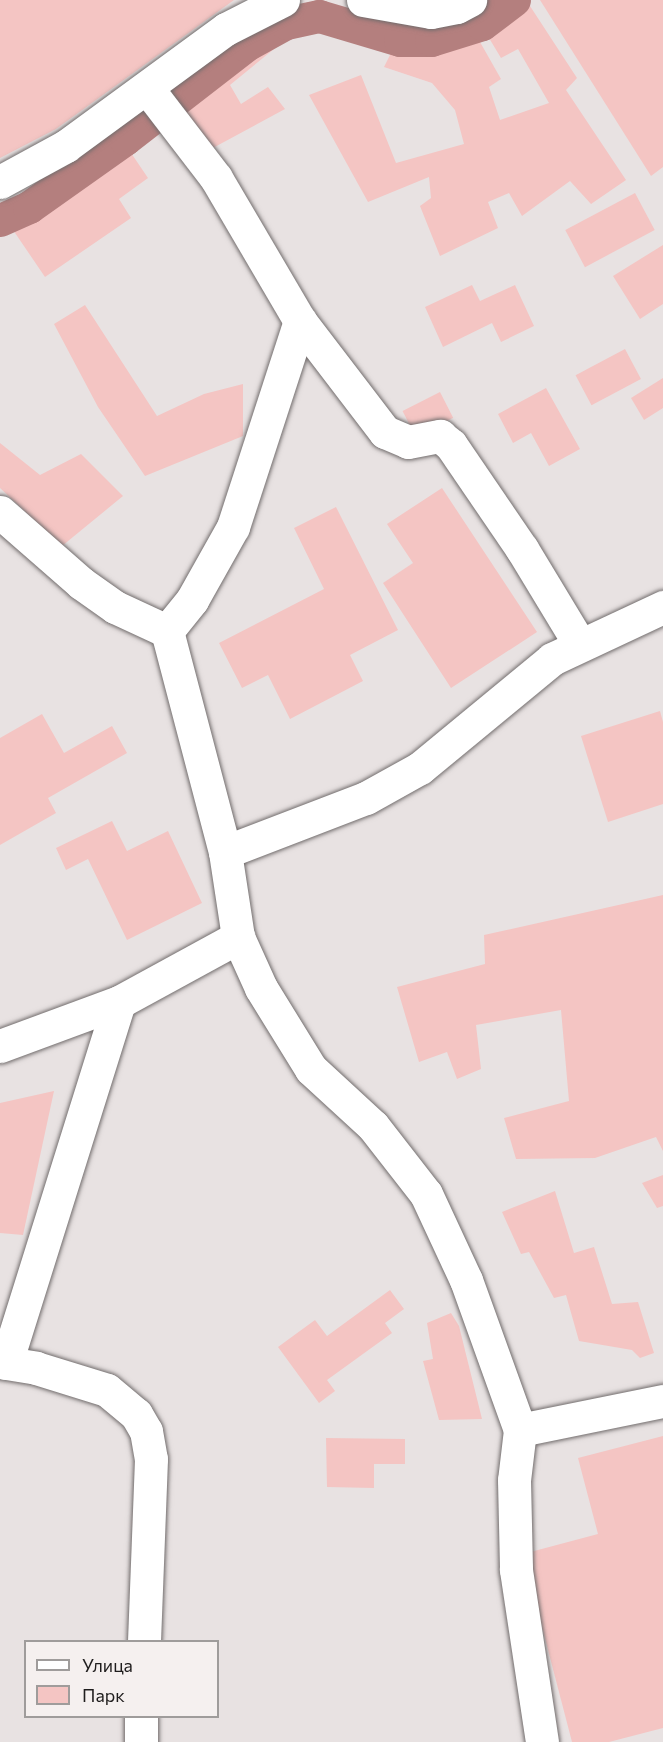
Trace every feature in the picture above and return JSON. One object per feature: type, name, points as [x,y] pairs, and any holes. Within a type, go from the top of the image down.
[{"type":"lane","points":[[0,182],[152,96],[226,28],[283,0]]},
{"type":"lane","points":[[363,0],[431,12],[457,7],[470,0]]},
{"type":"lane","points":[[152,96],[216,178],[300,321],[385,432],[408,442],[440,436],[451,445],[522,549],[579,643]]},
{"type":"lane","points":[[167,631],[192,600],[232,527],[300,321]]},
{"type":"lane","points":[[0,512],[115,607],[167,631]]},
{"type":"lane","points":[[225,852],[366,798],[420,768],[529,675],[579,643],[663,607]]},
{"type":"lane","points":[[167,631],[225,852],[238,937],[261,988],[311,1069],[373,1126],[426,1194],[466,1280],[520,1430],[514,1480],[516,1569],[542,1742]]},
{"type":"lane","points":[[0,1047],[119,1002],[238,937]]},
{"type":"lane","points":[[119,1002],[3,1362],[36,1368],[107,1390],[136,1414],[146,1431],[151,1459],[144,1640]]},
{"type":"lane","points":[[520,1430],[663,1401]]},
{"type":"lane","points":[[141,1718],[141,1742]]},
{"type":"green space","points":[[0,0],[234,0],[56,129],[0,158]]},
{"type":"green space","points":[[540,0],[663,0],[663,167],[651,176]]},
{"type":"green space","points":[[530,6],[577,78],[566,90],[626,180],[591,204],[570,181],[522,216],[509,193],[488,202],[498,228],[440,256],[420,206],[431,198],[429,177],[368,202],[309,95],[361,75],[396,163],[464,144],[455,110],[432,83],[384,67],[394,47],[433,54],[480,42],[501,79],[489,87],[500,120],[549,103],[518,49],[501,58],[489,38]]},
{"type":"green space","points":[[267,38],[274,49],[230,85],[241,104],[268,87],[285,109],[211,149],[181,104],[197,88]]},
{"type":"green space","points":[[127,147],[148,178],[119,199],[131,218],[45,277],[11,227]]},
{"type":"green space","points":[[635,193],[655,230],[585,267],[565,230]]},
{"type":"green space","points":[[663,245],[663,304],[640,319],[613,276]]},
{"type":"green space","points":[[472,285],[480,301],[515,285],[534,326],[501,342],[492,323],[443,347],[425,307]]},
{"type":"green space","points":[[85,305],[157,416],[204,394],[243,384],[243,436],[145,476],[98,407],[54,324]]},
{"type":"green space","points":[[625,349],[641,379],[592,405],[576,375]]},
{"type":"green space","points":[[663,378],[663,408],[644,420],[631,398]]},
{"type":"green space","points":[[546,388],[580,449],[549,466],[531,433],[513,443],[498,414]]},
{"type":"green space","points":[[440,392],[453,418],[416,437],[403,411]]},
{"type":"green space","points":[[0,443],[40,475],[81,454],[123,496],[62,546],[0,488]]},
{"type":"green space","points":[[442,488],[537,632],[451,688],[383,583],[413,563],[387,524]]},
{"type":"green space","points":[[336,507],[398,630],[350,655],[363,681],[290,719],[268,675],[242,688],[219,643],[324,589],[294,528]]},
{"type":"green space","points":[[660,711],[663,722],[663,804],[608,822],[581,736]]},
{"type":"green space","points":[[42,714],[64,753],[112,726],[127,753],[48,798],[56,813],[0,845],[0,738]]},
{"type":"green space","points":[[112,821],[127,851],[168,831],[202,903],[127,940],[88,859],[66,870],[56,848]]},
{"type":"green space","points":[[663,895],[663,1151],[656,1137],[595,1158],[516,1159],[504,1118],[569,1101],[561,1010],[476,1025],[481,1069],[457,1079],[447,1052],[419,1062],[397,987],[485,964],[484,935]]},
{"type":"green space","points":[[54,1091],[23,1235],[0,1233],[0,1103]]},
{"type":"green space","points":[[663,1175],[663,1206],[657,1208],[642,1183]]},
{"type":"green space","points":[[555,1191],[574,1253],[594,1247],[612,1304],[638,1302],[654,1353],[640,1358],[632,1350],[579,1341],[566,1295],[554,1298],[529,1252],[521,1254],[502,1212]]},
{"type":"green space","points":[[390,1290],[404,1309],[385,1323],[392,1333],[327,1380],[335,1391],[319,1403],[278,1347],[315,1320],[327,1336]]},
{"type":"green space","points":[[451,1313],[459,1326],[482,1419],[439,1420],[423,1361],[433,1359],[427,1323]]},
{"type":"green space","points":[[663,1436],[663,1728],[609,1742],[572,1742],[523,1554],[598,1534],[578,1458]]},
{"type":"green space","points":[[326,1438],[405,1439],[405,1464],[374,1464],[374,1488],[327,1487]]},
{"type":"waterway","points":[[0,220],[29,207],[125,139],[246,45],[286,23],[319,16],[400,40],[431,40],[482,24],[514,0]]}]
